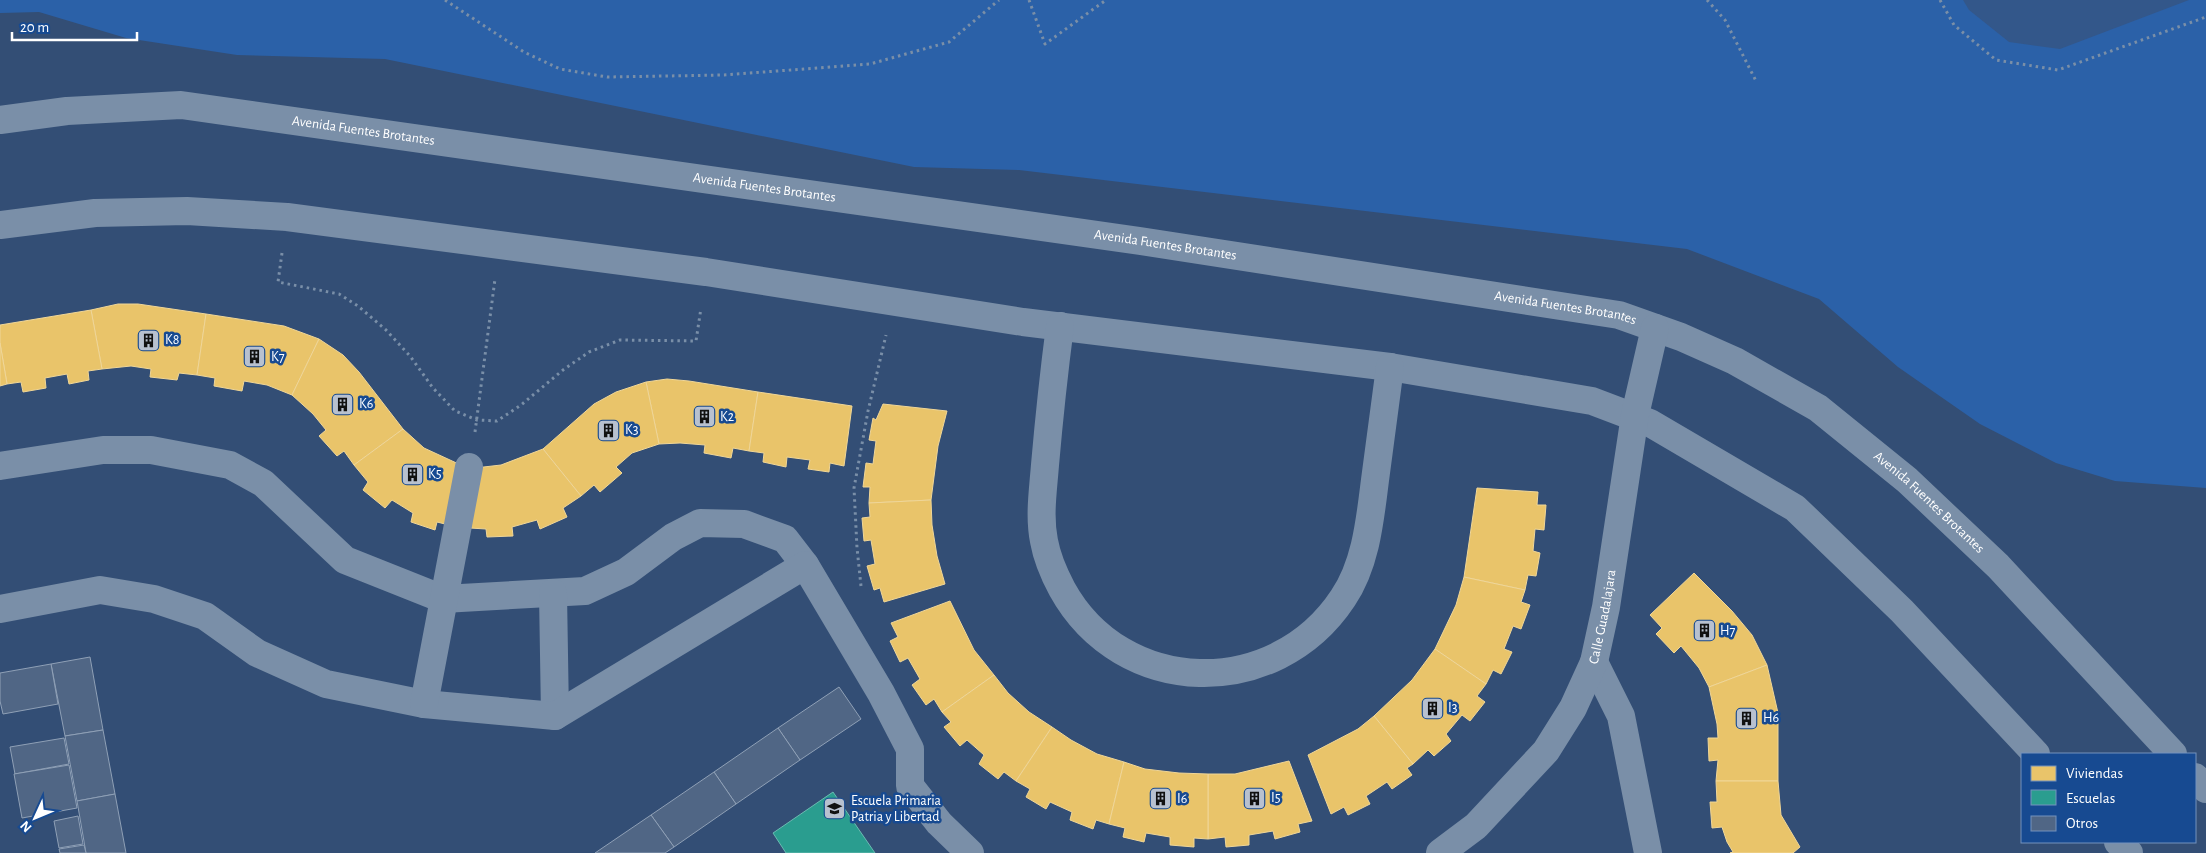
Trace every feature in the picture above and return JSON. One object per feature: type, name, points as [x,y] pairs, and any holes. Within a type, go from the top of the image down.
[{"type":"street","name":"Avenida Fuentes Brotantes","points":[[0,120],[68,111],[181,105],[1140,241],[1619,315],[1681,337],[1735,361],[1818,408],[1907,480],[1998,566],[2172,753]]},
{"type":"street","points":[[0,225],[95,213],[187,212],[287,217],[706,272],[894,303],[1060,326],[1390,367],[1592,401],[1634,415],[1795,508],[1902,610],[2035,753]]},
{"type":"street","points":[[1060,326],[1050,406],[1041,509],[1044,542],[1054,572],[1070,602],[1097,632],[1116,648],[1146,663],[1177,672],[1210,674],[1241,670],[1272,660],[1300,644],[1324,623],[1344,597],[1358,568],[1366,536],[1390,367]]},
{"type":"street","name":"Calle Guadalajara","points":[[1440,853],[1476,826],[1546,751],[1573,708],[1594,662],[1606,607],[1634,415],[1655,328]]},
{"type":"street","points":[[0,466],[103,450],[151,450],[230,465],[263,483],[345,560],[443,599],[585,591],[626,572],[673,537],[700,523],[744,524],[785,540],[804,566],[881,692],[910,749],[910,786],[939,823],[970,853]]},
{"type":"street","points":[[424,704],[469,467]]},
{"type":"street","points":[[0,609],[100,590],[154,599],[205,616],[257,654],[326,684],[424,704],[555,716],[804,566]]},
{"type":"street","points":[[554,593],[555,716]]},
{"type":"street","points":[[1594,662],[1621,716],[1648,853]]},
{"type":"street","points":[[2196,778],[2206,789]]},
{"type":"street","points":[[2119,843],[2129,853]]},
{"type":"path","points":[[445,0],[524,52],[560,69],[607,77],[724,75],[870,64],[949,42],[1000,0]]},
{"type":"path","points":[[1029,0],[1045,44],[1106,0]]},
{"type":"path","points":[[1707,0],[1725,20],[1756,81]]},
{"type":"path","points":[[1940,0],[1954,25],[1996,60],[2058,70],[2206,17]]},
{"type":"path","points":[[287,217],[278,282],[340,294],[358,306],[386,330],[410,356],[433,388],[455,411],[477,420],[497,421],[521,405],[563,370],[582,357],[620,340],[696,341],[706,272]]},
{"type":"path","points":[[469,467],[477,420],[499,244]]},
{"type":"path","points":[[862,594],[857,548],[854,488],[868,411],[894,303]]},
{"type":"shaded area","points":[[0,0],[2206,0],[2206,488],[2115,481],[2056,463],[1980,424],[1898,367],[1819,299],[1687,249],[1019,170],[914,167],[385,59],[237,55],[126,38],[39,12],[0,13]]},
{"type":"shaded area","points":[[1963,0],[2189,0],[2060,49],[2009,42],[1969,10]]},
{"type":"building: Viviendas","name":"K8","points":[[118,304],[138,304],[206,314],[197,375],[179,373],[177,380],[150,377],[151,369],[131,366],[102,369],[91,310]]},
{"type":"building: Viviendas","points":[[91,310],[102,369],[88,371],[89,380],[69,384],[67,374],[45,378],[46,388],[23,392],[21,382],[7,384],[0,343],[0,325]]},
{"type":"building: Viviendas","name":"K7","points":[[206,314],[284,326],[319,339],[292,395],[267,385],[244,381],[242,391],[214,386],[215,378],[197,375]]},
{"type":"building: Viviendas","name":"K6","points":[[319,339],[343,355],[359,372],[403,429],[354,465],[344,451],[337,456],[319,436],[326,430],[313,414],[292,395]]},
{"type":"building: Viviendas","points":[[0,343],[7,384],[0,386]]},
{"type":"building: Viviendas","name":"K2","points":[[667,379],[758,392],[749,451],[733,448],[731,458],[704,453],[705,445],[659,444],[646,382]]},
{"type":"building: Viviendas","name":"K3","points":[[646,382],[659,444],[632,453],[616,467],[622,473],[600,492],[594,485],[581,496],[543,449],[594,404],[616,392]]},
{"type":"building: Viviendas","points":[[758,392],[852,406],[844,466],[830,463],[829,472],[808,469],[810,460],[787,457],[786,467],[763,462],[764,453],[749,451]]},
{"type":"building: Viviendas","points":[[883,404],[947,411],[938,446],[931,500],[869,503],[870,487],[863,487],[866,463],[873,464],[876,441],[869,440],[873,418],[876,420]]},
{"type":"building: Viviendas","name":"K5","points":[[403,429],[424,448],[463,466],[453,526],[437,522],[435,530],[411,522],[413,513],[392,500],[385,508],[363,490],[368,482],[354,465]]},
{"type":"building: Viviendas","points":[[543,449],[581,496],[563,508],[567,517],[540,529],[537,520],[512,527],[513,536],[487,537],[486,529],[470,528],[475,468],[501,465]]},
{"type":"building: Viviendas","points":[[1477,488],[1538,492],[1537,505],[1546,505],[1544,530],[1535,529],[1533,551],[1540,553],[1536,576],[1528,575],[1525,590],[1464,577]]},
{"type":"building: Viviendas","points":[[931,500],[932,525],[937,556],[945,584],[884,602],[880,588],[874,590],[867,566],[875,564],[871,540],[864,541],[862,518],[870,517],[869,503]]},
{"type":"building: Viviendas","name":"H7","points":[[1694,573],[1732,611],[1752,635],[1767,665],[1709,687],[1699,668],[1681,646],[1674,653],[1656,634],[1662,628],[1650,615]]},
{"type":"building: Viviendas","points":[[1464,577],[1525,590],[1521,602],[1530,605],[1521,629],[1513,626],[1504,649],[1512,652],[1501,674],[1493,670],[1486,684],[1435,649],[1456,605]]},
{"type":"building: Viviendas","points":[[950,601],[974,650],[994,675],[942,712],[934,699],[926,705],[912,685],[920,679],[908,658],[900,662],[890,641],[898,637],[891,623]]},
{"type":"building: Viviendas","name":"I3","points":[[1435,649],[1486,684],[1477,696],[1485,702],[1470,721],[1462,715],[1446,734],[1451,741],[1434,756],[1428,750],[1413,764],[1374,716],[1412,680]]},
{"type":"building: Viviendas","name":"H6","points":[[1767,665],[1778,713],[1778,781],[1716,781],[1718,760],[1709,761],[1708,738],[1718,738],[1709,687]]},
{"type":"building: Viviendas","points":[[994,675],[1008,693],[1029,712],[1052,727],[1016,781],[1004,772],[998,779],[979,764],[984,755],[967,740],[960,746],[944,727],[951,722],[942,712]]},
{"type":"building: Viviendas","points":[[1374,716],[1413,764],[1407,768],[1412,775],[1392,789],[1387,782],[1366,796],[1370,804],[1348,815],[1344,807],[1331,814],[1308,755],[1358,729]]},
{"type":"building: Viviendas","points":[[1052,727],[1097,754],[1124,762],[1109,824],[1096,820],[1093,829],[1070,820],[1072,812],[1050,802],[1046,809],[1026,797],[1030,789],[1016,781]]},
{"type":"building: Viviendas","name":"I5","points":[[1289,761],[1312,821],[1298,824],[1300,832],[1275,839],[1273,831],[1249,835],[1249,845],[1226,847],[1225,837],[1208,839],[1208,774],[1235,774]]},
{"type":"building: Viviendas","name":"I6","points":[[1124,762],[1145,769],[1208,774],[1208,839],[1194,838],[1194,847],[1170,845],[1170,837],[1146,833],[1144,842],[1123,837],[1125,828],[1109,824]]},
{"type":"building: Viviendas","points":[[1716,781],[1778,781],[1781,815],[1800,847],[1793,853],[1730,853],[1733,852],[1722,827],[1712,828],[1710,802],[1717,802]]},
{"type":"building: Escuelas","points":[[833,792],[875,853],[786,853],[773,833]]},
{"type":"building: Otros","points":[[90,657],[103,730],[65,736],[51,664]]},
{"type":"building: Otros","points":[[51,664],[58,704],[3,714],[0,701],[0,673]]},
{"type":"building: Otros","points":[[839,687],[861,719],[800,760],[778,728]]},
{"type":"building: Otros","points":[[778,728],[800,760],[736,804],[714,772]]},
{"type":"building: Otros","points":[[103,730],[115,794],[77,801],[65,736]]},
{"type":"building: Otros","points":[[64,738],[69,764],[15,774],[10,747]]},
{"type":"building: Otros","points":[[69,765],[77,808],[22,818],[14,774]]},
{"type":"building: Otros","points":[[714,772],[736,804],[674,847],[651,815]]},
{"type":"building: Otros","points":[[115,794],[126,853],[86,853],[77,801]]},
{"type":"building: Otros","points":[[651,815],[674,847],[665,853],[595,853]]},
{"type":"building: Otros","points":[[78,816],[83,844],[59,848],[54,821]]},
{"type":"building: Otros","points":[[84,845],[86,853],[60,853],[59,849]]},
{"type":"place","name":"K8","points":[[149,340]]},
{"type":"place","name":"K7","points":[[255,357]]},
{"type":"place","name":"K6","points":[[343,404]]},
{"type":"place","name":"K2","points":[[704,417]]},
{"type":"place","name":"K3","points":[[609,430]]},
{"type":"place","name":"K5","points":[[412,474]]},
{"type":"place","name":"H7","points":[[1704,631]]},
{"type":"place","name":"I3","points":[[1432,708]]},
{"type":"place","name":"H6","points":[[1747,718]]},
{"type":"place","name":"I5","points":[[1255,798]]},
{"type":"place","name":"I6","points":[[1161,799]]},
{"type":"place","name":"Escuela Primaria Patria y Libertad","points":[[835,809]]}]
